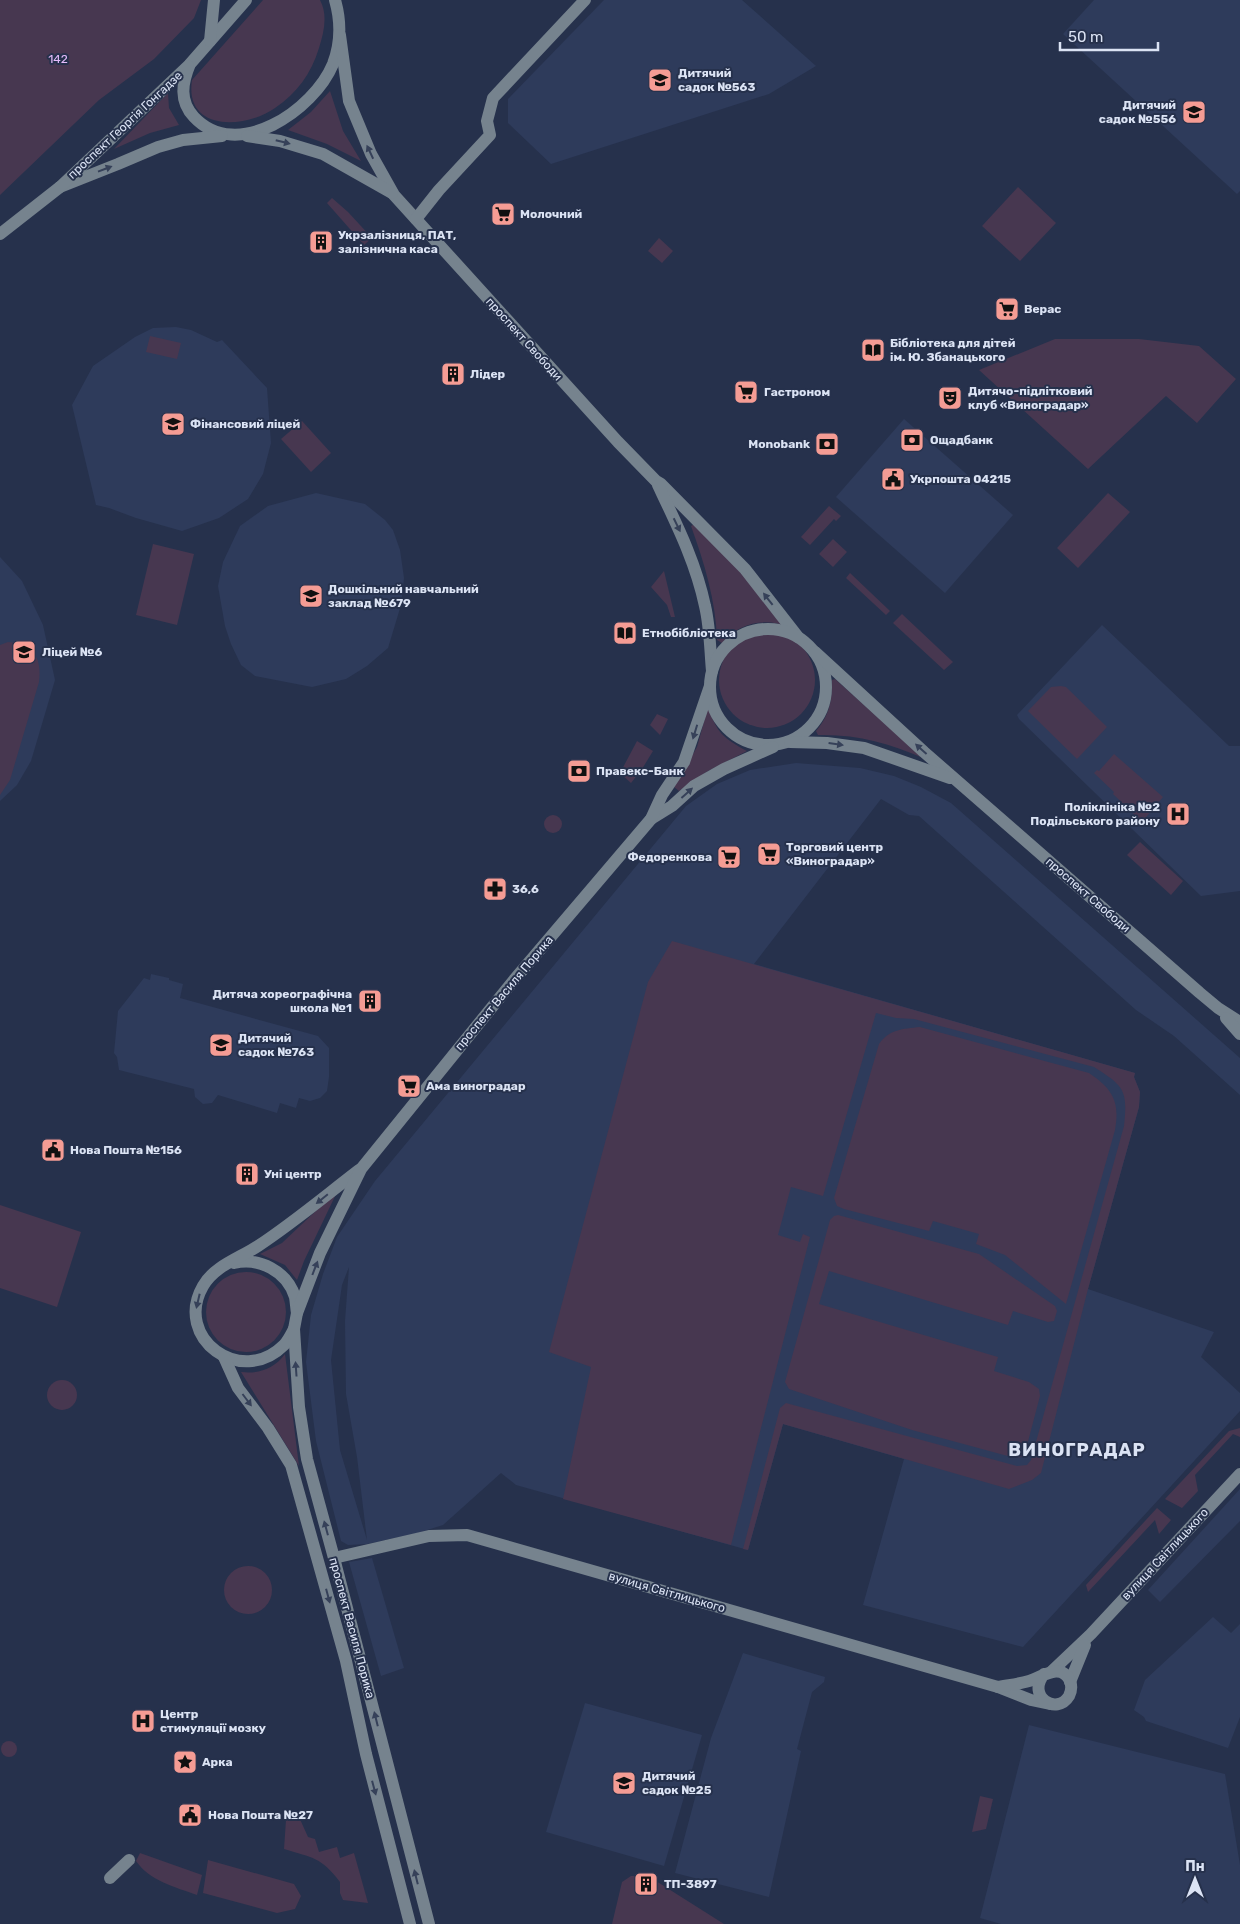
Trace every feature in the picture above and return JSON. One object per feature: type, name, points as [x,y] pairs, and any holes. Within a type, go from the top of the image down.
[{"type":"street","points":[[210,41],[214,0]]},
{"type":"street","name":"проспект Георгія Гонгадзе","points":[[0,234],[60,187],[190,64],[246,0]]},
{"type":"street","name":"проспект Свободи","points":[[335,0],[340,17],[340,35],[349,101],[371,154],[394,195],[546,365],[656,481],[683,538],[697,575],[706,607],[711,680]]},
{"type":"street","points":[[416,219],[439,190],[490,135],[487,121],[492,98],[586,0]]},
{"type":"street","points":[[235,134],[259,131],[281,121],[304,104],[322,83],[333,63],[340,35]]},
{"type":"street","name":"проспект Свободи","points":[[190,64],[183,88],[185,106],[200,124],[212,131],[280,141],[323,154],[394,195]]},
{"type":"street","name":"проспект Георгія Гонгадзе","points":[[60,187],[158,147],[183,140],[235,134]]},
{"type":"street","name":"проспект Свободи","points":[[656,481],[662,484],[745,569],[798,638]]},
{"type":"street","points":[[778,630],[798,638],[815,652],[825,677],[826,693],[820,714],[807,731],[782,744],[754,744],[734,734],[726,727],[716,713],[711,697],[711,680],[720,654],[732,643],[746,634],[756,631],[778,630]]},
{"type":"street","name":"проспект Свободи","points":[[815,652],[958,781],[1218,1008],[1240,1034]]},
{"type":"street","name":"проспект Василя Порика","points":[[429,1924],[307,1459],[299,1407],[294,1329],[297,1313],[320,1253],[361,1169],[514,980],[651,819],[662,795],[684,762],[711,680]]},
{"type":"street","name":"проспект Свободи","points":[[782,744],[827,743],[864,748],[958,781]]},
{"type":"street","name":"проспект Василя Порика","points":[[651,819],[672,806],[694,786],[724,768],[782,744]]},
{"type":"street","name":"проспект Свободи","points":[[1218,1008],[1240,1022]]},
{"type":"street","name":"проспект Василя Порика","points":[[294,1329],[285,1344],[273,1355],[257,1361],[240,1362],[224,1357],[210,1348],[200,1334],[196,1317],[197,1300],[203,1285],[214,1272],[257,1247],[361,1169]]},
{"type":"street","name":"проспект Василя Порика","points":[[227,1265],[243,1261],[260,1263],[275,1270],[287,1282],[295,1296],[297,1313]]},
{"type":"street","name":"проспект Василя Порика","points":[[224,1357],[238,1388],[268,1428],[292,1465],[346,1661],[366,1754],[410,1924]]},
{"type":"street","name":"вулиця Світлицького","points":[[998,1687],[1029,1681],[1048,1673],[1091,1634],[1240,1474]]},
{"type":"street","name":"вулиця Світлицького","points":[[334,1558],[429,1536],[467,1535],[998,1687],[1031,1700],[1050,1704]]},
{"type":"street","name":"вулиця Світлицького","points":[[1070,1682],[1082,1650],[1091,1634]]},
{"type":"street","points":[[1060,1672],[1070,1682],[1071,1690],[1069,1697],[1064,1702],[1050,1704],[1043,1700],[1039,1694],[1039,1681],[1048,1673],[1060,1672]]},
{"type":"street","points":[[110,1878],[129,1860]]},
{"type":"shaded area","name":"Дитячий садок №563","points":[[604,0],[742,0],[816,66],[769,94],[551,164],[508,123],[508,99]]},
{"type":"shaded area","name":"Дитячий садок №556","points":[[1094,0],[1240,0],[1240,191],[1237,194],[1063,34]]},
{"type":"shaded area","name":"Фінансовий ліцей","points":[[176,327],[191,330],[217,342],[222,340],[267,388],[271,443],[263,474],[248,499],[219,518],[182,531],[96,505],[72,405],[93,366],[135,337],[153,328]]},
{"type":"shaded area","points":[[904,419],[1013,515],[945,593],[836,497]]},
{"type":"shaded area","points":[[316,493],[365,504],[385,520],[393,530],[400,550],[404,578],[401,605],[388,648],[367,666],[346,679],[312,687],[255,676],[241,665],[225,626],[218,586],[223,562],[240,526],[268,506]]},
{"type":"shaded area","name":"Ліцей №6","points":[[0,557],[22,581],[43,625],[55,680],[31,761],[17,785],[0,801]]},
{"type":"shaded area","name":"Поліклініка №2 Подільського району","points":[[1102,625],[1229,746],[1240,746],[1240,891],[1201,896],[1019,719],[1017,715]]},
{"type":"shaded area","points":[[796,763],[860,768],[894,776],[921,787],[951,803],[1240,1058],[1240,1095],[1174,1036],[1136,1010],[919,816],[909,815],[881,799],[754,964],[1135,1073],[1134,1077],[1140,1092],[1139,1107],[1088,1289],[1214,1332],[1201,1357],[1240,1393],[1240,1411],[1023,1647],[863,1605],[904,1459],[783,1424],[748,1550],[516,1485],[501,1473],[443,1525],[418,1533],[367,1544],[348,1545],[341,1541],[316,1441],[306,1362],[311,1315],[323,1274],[337,1237],[375,1181],[686,806],[717,784],[750,770]],"holes":[[[349,1267],[345,1321],[346,1394],[357,1457],[367,1540],[340,1450],[331,1360],[342,1285]]]},
{"type":"shaded area","name":"Дитячий садок №763","points":[[151,974],[169,978],[169,980],[183,984],[180,998],[318,1036],[329,1048],[327,1091],[320,1098],[310,1101],[299,1098],[296,1108],[280,1103],[277,1113],[218,1095],[212,1103],[203,1104],[195,1097],[194,1089],[119,1070],[117,1057],[114,1053],[118,1011],[144,978],[150,980]]},
{"type":"shaded area","points":[[1240,1489],[1240,1521],[1160,1602],[1148,1590]]},
{"type":"shaded area","points":[[372,1558],[404,1668],[381,1676],[349,1562]]},
{"type":"shaded area","points":[[1213,1617],[1231,1633],[1240,1624],[1240,1717],[1228,1748],[1146,1721],[1144,1717],[1134,1710],[1145,1680]]},
{"type":"shaded area","points":[[743,1653],[825,1677],[824,1682],[812,1692],[797,1749],[801,1751],[769,1897],[675,1873],[711,1738]]},
{"type":"shaded area","name":"Дитячий садок №25","points":[[585,1703],[702,1735],[664,1866],[546,1832]]},
{"type":"shaded area","points":[[1029,1725],[1225,1774],[1240,1865],[1240,1924],[1001,1924],[980,1918]]},
{"type":"green space","name":"142","points":[[0,0],[201,0],[194,18],[154,59],[99,100],[0,195]]},
{"type":"green space","points":[[263,0],[320,0],[325,18],[324,30],[312,66],[290,96],[275,108],[262,115],[248,120],[233,122],[219,121],[207,117],[197,109],[192,97],[192,80]]},
{"type":"green space","points":[[330,91],[343,131],[361,161],[327,144],[288,130],[311,112]]},
{"type":"green space","points":[[168,93],[169,108],[179,125],[150,133],[114,149]]},
{"type":"green space","points":[[1018,187],[1056,223],[1020,261],[982,226]]},
{"type":"green space","points":[[332,198],[372,238],[364,245],[327,203]]},
{"type":"green space","points":[[659,238],[673,251],[662,263],[648,251]]},
{"type":"green space","points":[[150,336],[181,343],[177,359],[146,352]]},
{"type":"green space","points":[[1055,339],[1139,339],[1199,346],[1236,379],[1197,423],[1166,396],[1088,469],[979,370]]},
{"type":"green space","points":[[302,421],[331,453],[311,472],[281,439]]},
{"type":"green space","points":[[1108,493],[1130,512],[1078,568],[1057,548]]},
{"type":"green space","points":[[829,506],[841,516],[836,521],[834,519],[810,545],[801,537]]},
{"type":"green space","points":[[696,523],[791,628],[763,622],[737,630],[722,643],[717,640],[709,582],[691,526]]},
{"type":"green space","points":[[833,539],[847,552],[833,567],[819,554]]},
{"type":"green space","points":[[153,544],[194,554],[177,625],[136,615]]},
{"type":"green space","points":[[664,571],[675,617],[671,617],[667,605],[651,587]]},
{"type":"green space","points":[[850,573],[890,611],[886,615],[846,578]]},
{"type":"green space","points":[[902,614],[953,662],[944,670],[893,623]]},
{"type":"green space","points":[[767,632],[786,635],[801,646],[812,661],[815,680],[812,699],[801,714],[786,725],[767,728],[748,725],[733,714],[722,699],[719,680],[722,661],[733,646],[748,635]]},
{"type":"green space","points":[[8,642],[17,643],[30,649],[37,659],[40,673],[10,780],[0,795],[0,645]]},
{"type":"green space","points":[[835,679],[923,758],[872,740],[846,736],[818,735],[816,731],[827,713],[831,701],[832,680]]},
{"type":"green space","points":[[1051,687],[1066,687],[1107,727],[1077,759],[1028,711]]},
{"type":"green space","points":[[708,707],[722,734],[747,751],[708,771],[679,791],[674,787],[697,747]]},
{"type":"green space","points":[[657,714],[668,719],[660,735],[650,725]]},
{"type":"green space","points":[[637,741],[653,751],[631,783],[620,773]]},
{"type":"green space","points":[[1114,754],[1163,797],[1142,822],[1094,773],[1097,770],[1099,771]]},
{"type":"green space","points":[[549,815],[557,815],[562,820],[560,831],[549,833],[544,828],[544,820]]},
{"type":"green space","points":[[1140,842],[1183,881],[1171,895],[1127,855]]},
{"type":"green space","points":[[672,941],[1135,1073],[1134,1077],[1140,1092],[1139,1107],[1088,1289],[1041,1473],[1032,1480],[1009,1489],[783,1424],[748,1550],[743,1549],[780,1408],[786,1403],[1017,1466],[1027,1465],[1031,1460],[1124,1126],[1125,1104],[1122,1090],[1112,1079],[1094,1067],[914,1019],[896,1018],[876,1013],[823,1196],[791,1187],[778,1235],[800,1242],[803,1234],[810,1237],[731,1545],[563,1499],[591,1367],[549,1352],[648,982]]},
{"type":"green space","points":[[920,1027],[1089,1073],[1104,1085],[1113,1097],[1116,1112],[1115,1130],[1066,1304],[1005,1255],[976,1244],[979,1234],[933,1221],[929,1231],[837,1206],[834,1198],[879,1044],[892,1033],[902,1029]]},
{"type":"green space","points":[[338,1190],[304,1261],[297,1280],[285,1265],[260,1254],[282,1243]]},
{"type":"green space","points":[[0,1205],[81,1232],[57,1307],[0,1288]]},
{"type":"green space","points":[[838,1215],[979,1254],[1055,1306],[1057,1311],[1054,1321],[1048,1322],[1013,1311],[1008,1325],[829,1271],[819,1304],[998,1357],[994,1371],[1029,1382],[1039,1389],[1040,1396],[1025,1453],[1022,1457],[1015,1458],[912,1430],[789,1389],[785,1382],[830,1220]]},
{"type":"green space","points":[[246,1272],[261,1275],[274,1284],[283,1297],[286,1312],[283,1327],[274,1340],[261,1349],[246,1352],[231,1349],[218,1340],[209,1327],[206,1312],[209,1297],[218,1284],[231,1275]]},
{"type":"green space","points":[[285,1354],[299,1466],[241,1372],[260,1371],[271,1367]]},
{"type":"green space","points":[[62,1380],[68,1381],[76,1389],[76,1401],[68,1409],[62,1410],[56,1409],[48,1401],[47,1395],[48,1389],[56,1381]]},
{"type":"green space","points":[[1240,1428],[1240,1437],[1233,1434],[1195,1475],[1198,1491],[1182,1508],[1165,1499],[1229,1431]]},
{"type":"green space","points":[[1157,1508],[1171,1520],[1159,1534],[1155,1520],[1088,1592],[1086,1585]]},
{"type":"green space","points":[[243,1566],[253,1566],[262,1570],[268,1576],[271,1581],[271,1599],[262,1610],[253,1614],[243,1614],[234,1610],[228,1604],[224,1595],[224,1585],[228,1576],[234,1570]]},
{"type":"green space","points":[[6,1741],[12,1741],[17,1746],[15,1755],[6,1757],[1,1752],[1,1746]]},
{"type":"green space","points":[[980,1796],[993,1799],[986,1829],[972,1832]]},
{"type":"green space","points":[[299,1817],[308,1837],[315,1839],[319,1852],[337,1847],[340,1858],[354,1853],[368,1903],[343,1900],[340,1893],[340,1882],[322,1863],[302,1854],[284,1849],[286,1820]]},
{"type":"green space","points":[[140,1853],[202,1875],[197,1895],[172,1886],[148,1874],[136,1861]]},
{"type":"green space","points":[[208,1860],[294,1884],[301,1896],[295,1909],[277,1913],[203,1893]]},
{"type":"green space","points":[[631,1876],[640,1876],[636,1887],[652,1892],[656,1881],[724,1924],[612,1924],[622,1882]]},
{"type":"place","name":"Дитячий садок №563","points":[[660,80]]},
{"type":"place","name":"Дитячий садок №556","points":[[1194,112]]},
{"type":"place","name":"Молочний","points":[[503,214]]},
{"type":"place","name":"Укрзалізниця, ПАТ, залізнична каса","points":[[321,242]]},
{"type":"place","name":"Верас","points":[[1007,309]]},
{"type":"place","name":"Бібліотека для дітей ім. Ю. Збанацького","points":[[873,350]]},
{"type":"place","name":"Лідер","points":[[453,374]]},
{"type":"place","name":"Гастроном","points":[[746,392]]},
{"type":"place","name":"Дитячо-підлітковий клуб «Виноградар»","points":[[950,398]]},
{"type":"place","name":"Фінансовий ліцей","points":[[173,424]]},
{"type":"place","name":"Ощадбанк","points":[[912,440]]},
{"type":"place","name":"Monobank","points":[[827,444]]},
{"type":"place","name":"Укрпошта 04215","points":[[893,479]]},
{"type":"place","name":"Дошкільний навчальний заклад №679","points":[[311,596]]},
{"type":"place","name":"Етнобібліотека","points":[[625,633]]},
{"type":"place","name":"Ліцей №6","points":[[24,652]]},
{"type":"place","name":"Правекс-Банк","points":[[579,771]]},
{"type":"place","name":"Поліклініка №2 Подільського району","points":[[1178,814]]},
{"type":"place","name":"Торговий центр «Виноградар»","points":[[769,854]]},
{"type":"place","name":"Федоренкова","points":[[729,857]]},
{"type":"place","name":"36,6","points":[[495,889]]},
{"type":"place","name":"Дитяча хореографічна школа №1","points":[[370,1001]]},
{"type":"place","name":"Дитячий садок №763","points":[[221,1045]]},
{"type":"place","name":"Ама виноградар","points":[[409,1086]]},
{"type":"place","name":"Нова Пошта №156","points":[[53,1150]]},
{"type":"place","name":"Уні центр","points":[[247,1174]]},
{"type":"place","name":"Центр стимуляції мозку","points":[[143,1721]]},
{"type":"place","name":"Арка","points":[[185,1762]]},
{"type":"place","name":"Дитячий садок №25","points":[[624,1783]]},
{"type":"place","name":"Нова Пошта №27","points":[[190,1815]]},
{"type":"place","name":"ТП-3897","points":[[646,1884]]},
{"type":"district","name":"ВИНОГРАДАР","points":[[1077,1450]]}]
